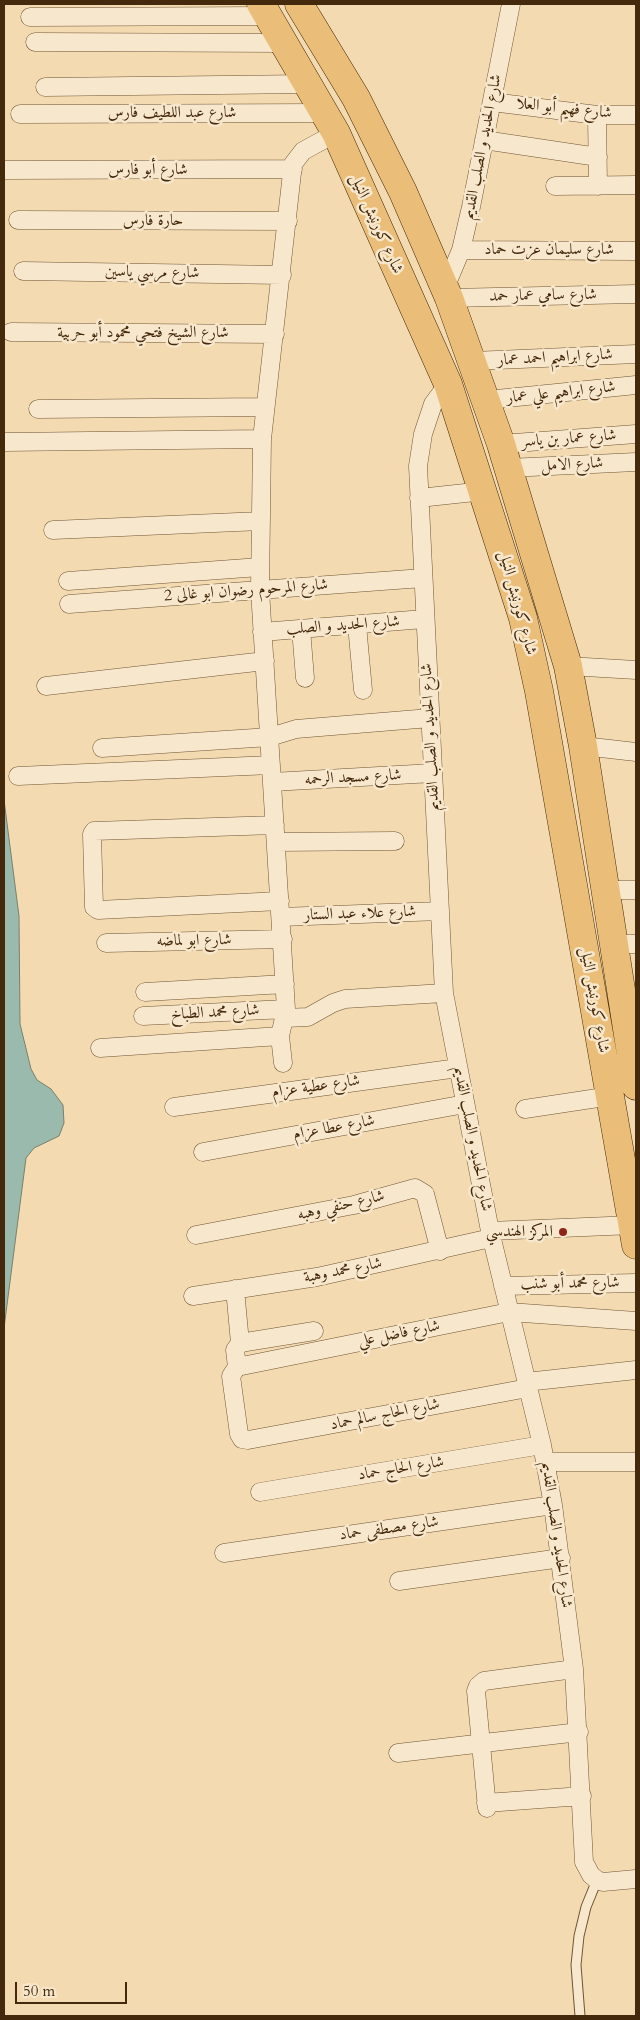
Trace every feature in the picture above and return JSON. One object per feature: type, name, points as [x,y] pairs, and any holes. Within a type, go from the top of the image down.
[{"type":"highway","name":"شارع كورنيش النيل","points":[[299,4],[356,98],[403,192],[447,293],[487,400],[505,456],[568,666],[584,746],[605,890],[625,944],[636,1086]]},
{"type":"highway","name":"شارع كورنيش النيل","points":[[265,10],[330,123],[448,384],[484,491],[523,618],[621,1108],[634,1235]]},
{"type":"street","name":"شارع الحديد و الصلب القديم","points":[[447,293],[461,250],[511,4]]},
{"type":"street","points":[[30,17],[265,10]]},
{"type":"street","points":[[35,42],[286,44]]},
{"type":"street","points":[[45,87],[308,84]]},
{"type":"street","name":"شارع فهيم أبو العلا","points":[[492,102],[597,115],[636,116]]},
{"type":"street","name":"شارع عبد اللطيف فارس","points":[[20,114],[330,123]]},
{"type":"street","points":[[597,115],[598,186]]},
{"type":"street","points":[[282,1063],[280,1036],[286,1014],[283,939],[260,590],[262,439],[293,170],[298,154],[330,123]]},
{"type":"street","points":[[484,140],[598,157]]},
{"type":"street","name":"شارع أبو فارس","points":[[4,170],[293,170]]},
{"type":"street","points":[[555,186],[636,185]]},
{"type":"street","name":"حارة فارس","points":[[18,220],[288,221]]},
{"type":"street","name":"شارع سليمان عزت حماد","points":[[461,250],[636,250]]},
{"type":"street","name":"شارع مرسي ياسين","points":[[23,271],[282,275]]},
{"type":"street","name":"شارع سامي عمار حمد","points":[[447,293],[636,294]]},
{"type":"street","name":"شارع الشيخ فتحي محمود أبو حربية","points":[[11,332],[274,334]]},
{"type":"street","name":"شارع ابراهيم احمد عمار","points":[[473,362],[636,354]]},
{"type":"street","name":"شارع الحديد و الصلب القديم","points":[[448,384],[433,404],[423,434],[418,466],[424,620],[444,992],[490,1234],[544,1454],[553,1505],[574,1669],[579,1732],[584,1862],[591,1875],[597,1880]]},
{"type":"street","name":"شارع ابراهيم علي عمار","points":[[487,400],[636,385]]},
{"type":"street","points":[[38,409],[265,406]]},
{"type":"street","name":"شارع عمار بن ياسر","points":[[505,456],[636,434]]},
{"type":"street","points":[[4,442],[262,439]]},
{"type":"street","name":"شارع الامل","points":[[505,456],[636,462]]},
{"type":"street","points":[[419,498],[484,491]]},
{"type":"street","points":[[53,530],[261,521]]},
{"type":"street","points":[[68,581],[260,567]]},
{"type":"street","name":"شارع المرحوم رضوان ابو غالى 2","points":[[69,604],[423,578]]},
{"type":"street","name":"شارع الحديد و الصلب","points":[[262,632],[424,620]]},
{"type":"street","points":[[357,625],[363,690]]},
{"type":"street","points":[[301,629],[306,678]]},
{"type":"street","points":[[46,686],[265,661]]},
{"type":"street","points":[[568,666],[636,670]]},
{"type":"street","points":[[102,748],[270,737],[296,729],[430,718]]},
{"type":"street","points":[[584,746],[636,752]]},
{"type":"street","name":"شارع مسجد الرحمه","points":[[18,776],[433,773]]},
{"type":"street","name":"شارع علاء عبد الستار","points":[[276,834],[94,831],[92,834],[94,907],[98,910],[281,909],[440,911]]},
{"type":"street","points":[[276,834],[395,841]]},
{"type":"street","points":[[605,890],[636,890]]},
{"type":"street","name":"شارع ابو لماضه","points":[[106,943],[283,939]]},
{"type":"street","points":[[145,992],[285,984]]},
{"type":"street","name":"شارع محمد الطباخ","points":[[143,1016],[286,1014],[308,1017],[333,1003],[345,999],[444,992]]},
{"type":"street","points":[[100,1048],[280,1036]]},
{"type":"street","name":"شارع عطية عزام","points":[[174,1107],[458,1068]]},
{"type":"street","name":"شارع عطا عزام","points":[[203,1152],[465,1104]]},
{"type":"street","points":[[524,1109],[621,1108]]},
{"type":"street","name":"شارع حنفي وهبه","points":[[196,1235],[354,1205],[414,1188],[425,1194],[440,1250]]},
{"type":"street","name":"شارع محمد وهبة","points":[[193,1296],[317,1277],[440,1250],[490,1234],[634,1235]]},
{"type":"street","name":"شارع محمد أبو شنب","points":[[503,1286],[636,1283]]},
{"type":"street","points":[[235,1289],[240,1343],[235,1350],[237,1367]]},
{"type":"street","name":"شارع فاضل علي","points":[[237,1367],[509,1312],[636,1321]]},
{"type":"street","points":[[240,1343],[314,1331]]},
{"type":"street","name":"شارع الحاج سالم حماد","points":[[237,1367],[232,1376],[242,1439],[254,1440],[527,1385],[636,1370]]},
{"type":"street","name":"شارع الحاج حماد","points":[[260,1492],[544,1454],[636,1462]]},
{"type":"street","name":"شارع مصطفى حماد","points":[[224,1553],[553,1505]]},
{"type":"street","points":[[399,1581],[561,1558]]},
{"type":"street","points":[[574,1669],[480,1684],[476,1691],[486,1806],[582,1796]]},
{"type":"street","points":[[398,1753],[579,1732]]},
{"type":"street","points":[[597,1880],[604,1882],[636,1879]]},
{"type":"lane","points":[[580,2016],[576,1965],[579,1936],[586,1907],[597,1880]]},
{"type":"shaded area","points":[[4,800],[19,916],[20,1024],[31,1069],[37,1080],[51,1089],[63,1105],[64,1123],[59,1136],[34,1148],[26,1158],[4,1328]]},
{"type":"place","name":"المركز الهندسي","points":[[563,1232]]}]
